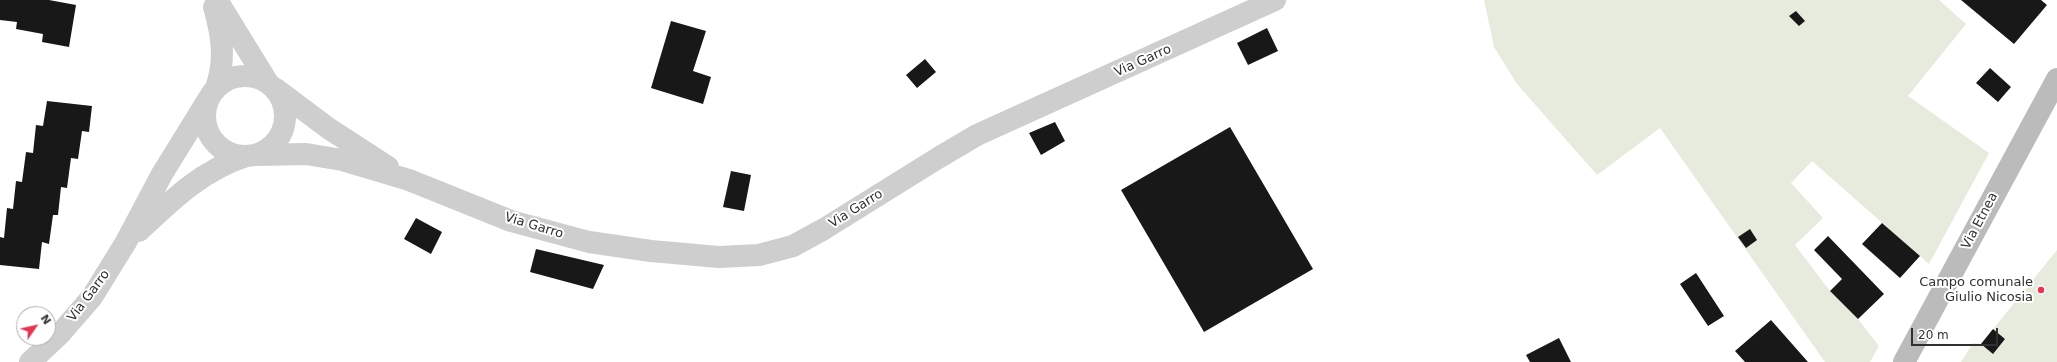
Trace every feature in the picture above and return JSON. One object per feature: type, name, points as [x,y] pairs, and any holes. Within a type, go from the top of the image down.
[{"type":"main road","name":"Via Etnea","points":[[1904,362],[2057,79]]},
{"type":"street","points":[[126,242],[162,174],[212,93],[222,72],[223,43],[212,0]]},
{"type":"street","points":[[126,242],[174,198],[201,176],[225,163],[252,156],[274,144],[284,128],[285,115],[283,103],[217,0]]},
{"type":"street","name":"Via Garro","points":[[409,180],[511,221],[589,242],[651,251],[719,257],[759,255],[793,246],[824,229],[938,158],[977,136],[1275,0]]},
{"type":"street","points":[[238,76],[257,77],[271,85],[328,128],[409,180],[342,160],[306,154],[252,156],[233,155],[222,149],[209,135],[204,116],[212,93],[226,80],[238,76]]},
{"type":"street","name":"Via Garro","points":[[30,362],[59,335],[92,297],[126,242]]},
{"type":"shaded area","points":[[1484,0],[1939,0],[1966,24],[1908,96],[1989,153],[1929,264],[1812,161],[1791,183],[1823,218],[1795,245],[1830,291],[1858,319],[1879,346],[1870,362],[1825,362],[1660,128],[1597,175],[1517,84],[1494,47]]},
{"type":"shaded area","name":"Campo comunale Giulio Nicosia","points":[[2057,250],[2057,362],[1961,362],[1973,343],[1981,344]]},
{"type":"building","points":[[0,0],[49,0],[76,5],[69,47],[42,42],[43,34],[16,29],[17,22],[0,20]]},
{"type":"building","points":[[1961,0],[2041,0],[2047,5],[2014,44]]},
{"type":"building","points":[[1796,11],[1805,21],[1799,26],[1789,16]]},
{"type":"building","points":[[671,21],[706,31],[693,71],[711,77],[703,104],[651,88]]},
{"type":"building","points":[[1267,28],[1278,51],[1248,65],[1237,43]]},
{"type":"building","points":[[925,59],[936,72],[917,88],[906,75]]},
{"type":"building","points":[[1990,68],[2011,87],[1998,102],[1976,83]]},
{"type":"building","points":[[47,101],[92,106],[89,132],[82,131],[78,159],[71,158],[67,188],[61,187],[58,215],[53,215],[49,244],[42,242],[39,269],[0,265],[0,237],[4,238],[7,208],[13,209],[16,181],[22,182],[26,152],[33,153],[36,125],[43,126]]},
{"type":"building","points":[[1055,122],[1065,141],[1041,155],[1029,133]]},
{"type":"building","points":[[1230,127],[1313,269],[1204,332],[1121,190]]},
{"type":"building","points":[[731,171],[751,175],[744,211],[723,207]]},
{"type":"building","points":[[416,218],[442,232],[431,254],[404,239]]},
{"type":"building","points":[[1882,223],[1920,256],[1900,278],[1862,244]]},
{"type":"building","points":[[1750,229],[1757,240],[1746,248],[1738,237]]},
{"type":"building","points":[[1828,236],[1884,294],[1858,319],[1830,291],[1842,279],[1814,250]]},
{"type":"building","points":[[536,249],[604,265],[593,289],[530,272]]},
{"type":"building","points":[[1696,273],[1724,316],[1708,326],[1680,284]]},
{"type":"building","points":[[1771,320],[1808,362],[1745,362],[1735,351]]},
{"type":"building","points":[[1993,329],[2005,339],[1993,354],[1981,344]]},
{"type":"building","points":[[1559,338],[1571,362],[1530,362],[1526,355]]},
{"type":"place","name":"Campo comunale Giulio Nicosia","points":[[2041,290]]}]
